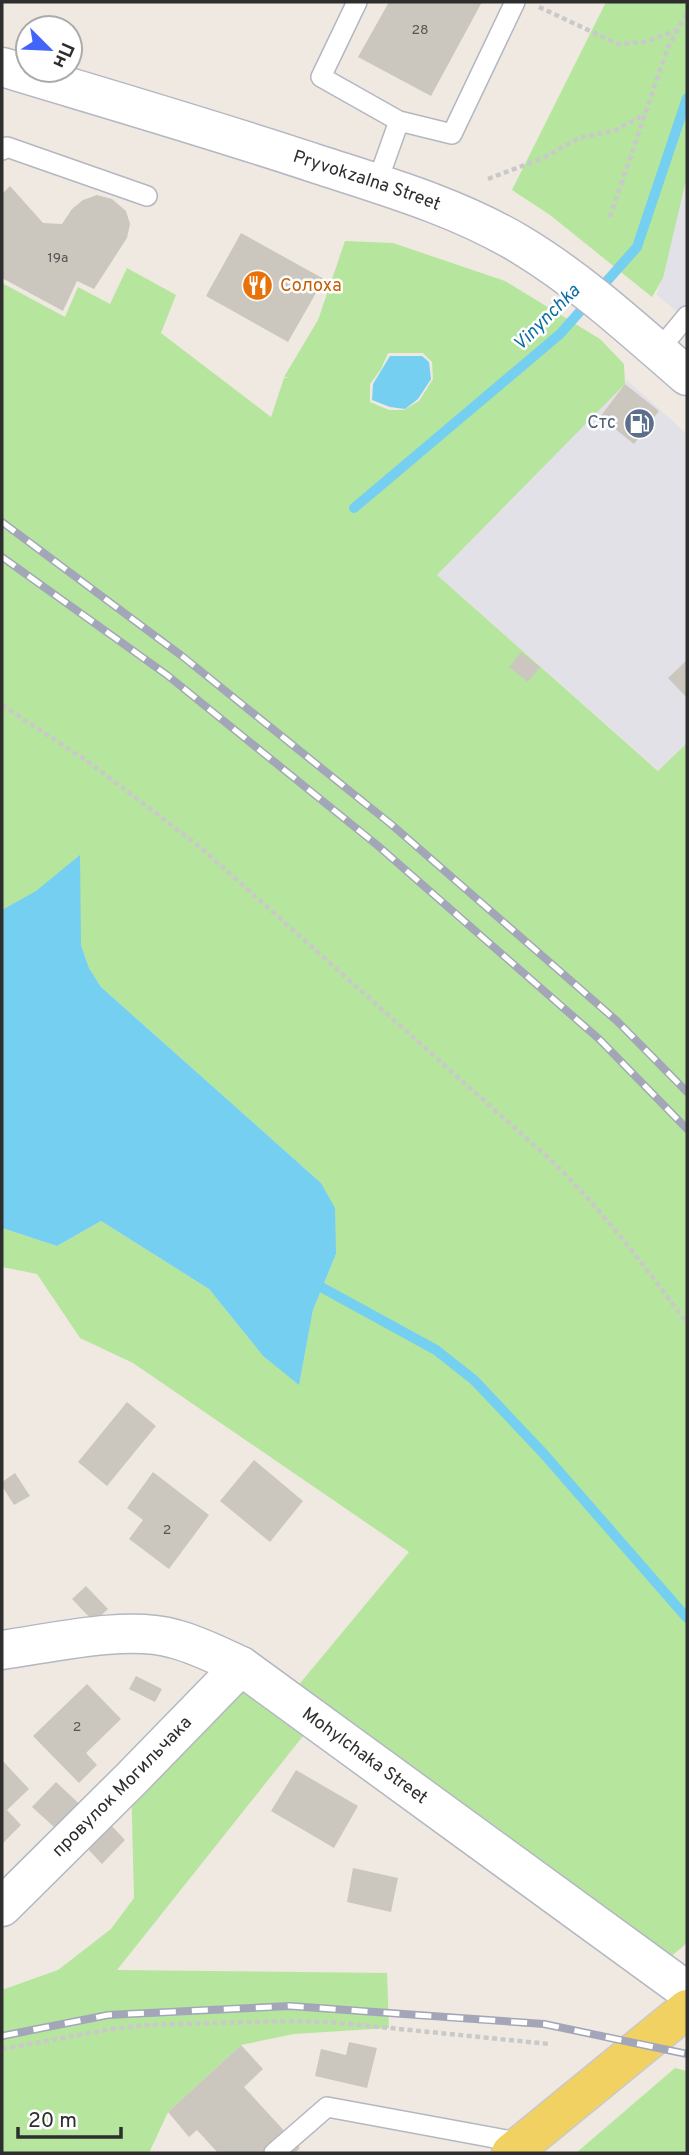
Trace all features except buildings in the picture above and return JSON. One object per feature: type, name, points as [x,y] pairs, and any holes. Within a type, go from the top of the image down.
[{"type":"main road","points":[[517,2148],[687,2009]]},
{"type":"street","name":"Pryvokzalna Street","points":[[2,67],[377,183],[482,224],[520,244],[593,296],[687,376]]},
{"type":"street","name":"Mohylchaka Street","points":[[2,1650],[121,1634],[145,1634],[174,1638],[240,1666],[687,1992]]},
{"type":"street","name":"провулок Могильчака","points":[[2,1907],[240,1666]]},
{"type":"lane","points":[[357,2],[321,77],[400,121],[452,134],[515,2]]},
{"type":"lane","points":[[377,183],[400,121]]},
{"type":"lane","points":[[2,150],[7,147],[147,196]]},
{"type":"lane","points":[[658,351],[687,316]]},
{"type":"lane","points":[[274,2153],[327,2107],[517,2148]]},
{"type":"path","points":[[529,2],[618,44],[645,42],[678,30]]},
{"type":"path","points":[[610,217],[668,47],[687,13]]},
{"type":"path","points":[[488,178],[543,158],[579,138],[616,130],[645,114]]},
{"type":"path","points":[[2,705],[90,763],[200,847],[554,1163],[612,1224],[687,1323]]},
{"type":"path","points":[[2,2049],[146,2025],[288,2021],[330,2022],[549,2044]]},
{"type":"shaded area","points":[[687,176],[687,320],[657,295]]},
{"type":"shaded area","points":[[627,380],[687,434],[687,743],[659,771],[437,575]]},
{"type":"green space","points":[[606,2],[687,2],[687,176],[663,278],[652,297],[550,215],[512,190]]},
{"type":"green space","points":[[345,241],[393,243],[505,281],[600,339],[624,364],[625,384],[437,575],[658,771],[687,743],[687,1943],[656,1969],[315,1721],[117,1970],[387,1973],[389,2028],[294,2034],[241,2045],[168,2112],[149,2153],[2,2153],[2,1990],[58,1970],[111,1929],[134,1898],[131,1779],[241,1666],[287,1699],[409,1552],[133,1363],[80,1338],[37,1274],[2,1267],[2,1228],[57,1246],[101,1221],[209,1289],[263,1356],[299,1384],[313,1310],[336,1254],[321,1183],[101,987],[89,968],[81,945],[2,996],[2,283],[65,317],[78,287],[110,304],[127,268],[176,295],[161,333],[271,417],[284,378],[289,378],[284,377],[318,320]],"holes":[[[388,353],[423,353],[432,362],[433,379],[419,401],[404,410],[389,410],[370,402],[370,384]]]},
{"type":"green space","points":[[675,2068],[687,2071],[687,2153],[576,2153]]},
{"type":"water","points":[[390,356],[422,356],[429,362],[431,379],[418,399],[405,409],[372,400],[373,384]]},
{"type":"water","points":[[80,855],[81,945],[89,968],[101,987],[321,1183],[335,1208],[336,1254],[313,1310],[299,1385],[263,1356],[209,1289],[101,1221],[57,1246],[2,1228],[2,910],[36,891]]},
{"type":"waterway","name":"Vinynchka","points":[[354,508],[560,334],[637,247],[687,98]]},
{"type":"waterway","points":[[310,1281],[436,1350],[474,1380],[543,1453],[687,1618]]},
{"type":"railway","points":[[2,522],[182,656],[392,825],[617,1021],[687,1092]]},
{"type":"railway","points":[[2,557],[167,675],[377,845],[599,1039],[687,1129]]},
{"type":"railway","points":[[2,2036],[108,2015],[290,2006],[544,2024],[687,2054]]},
{"type":"place","name":"Солоха","points":[[257,286]]},
{"type":"place","name":"Стс","points":[[639,423]]}]
